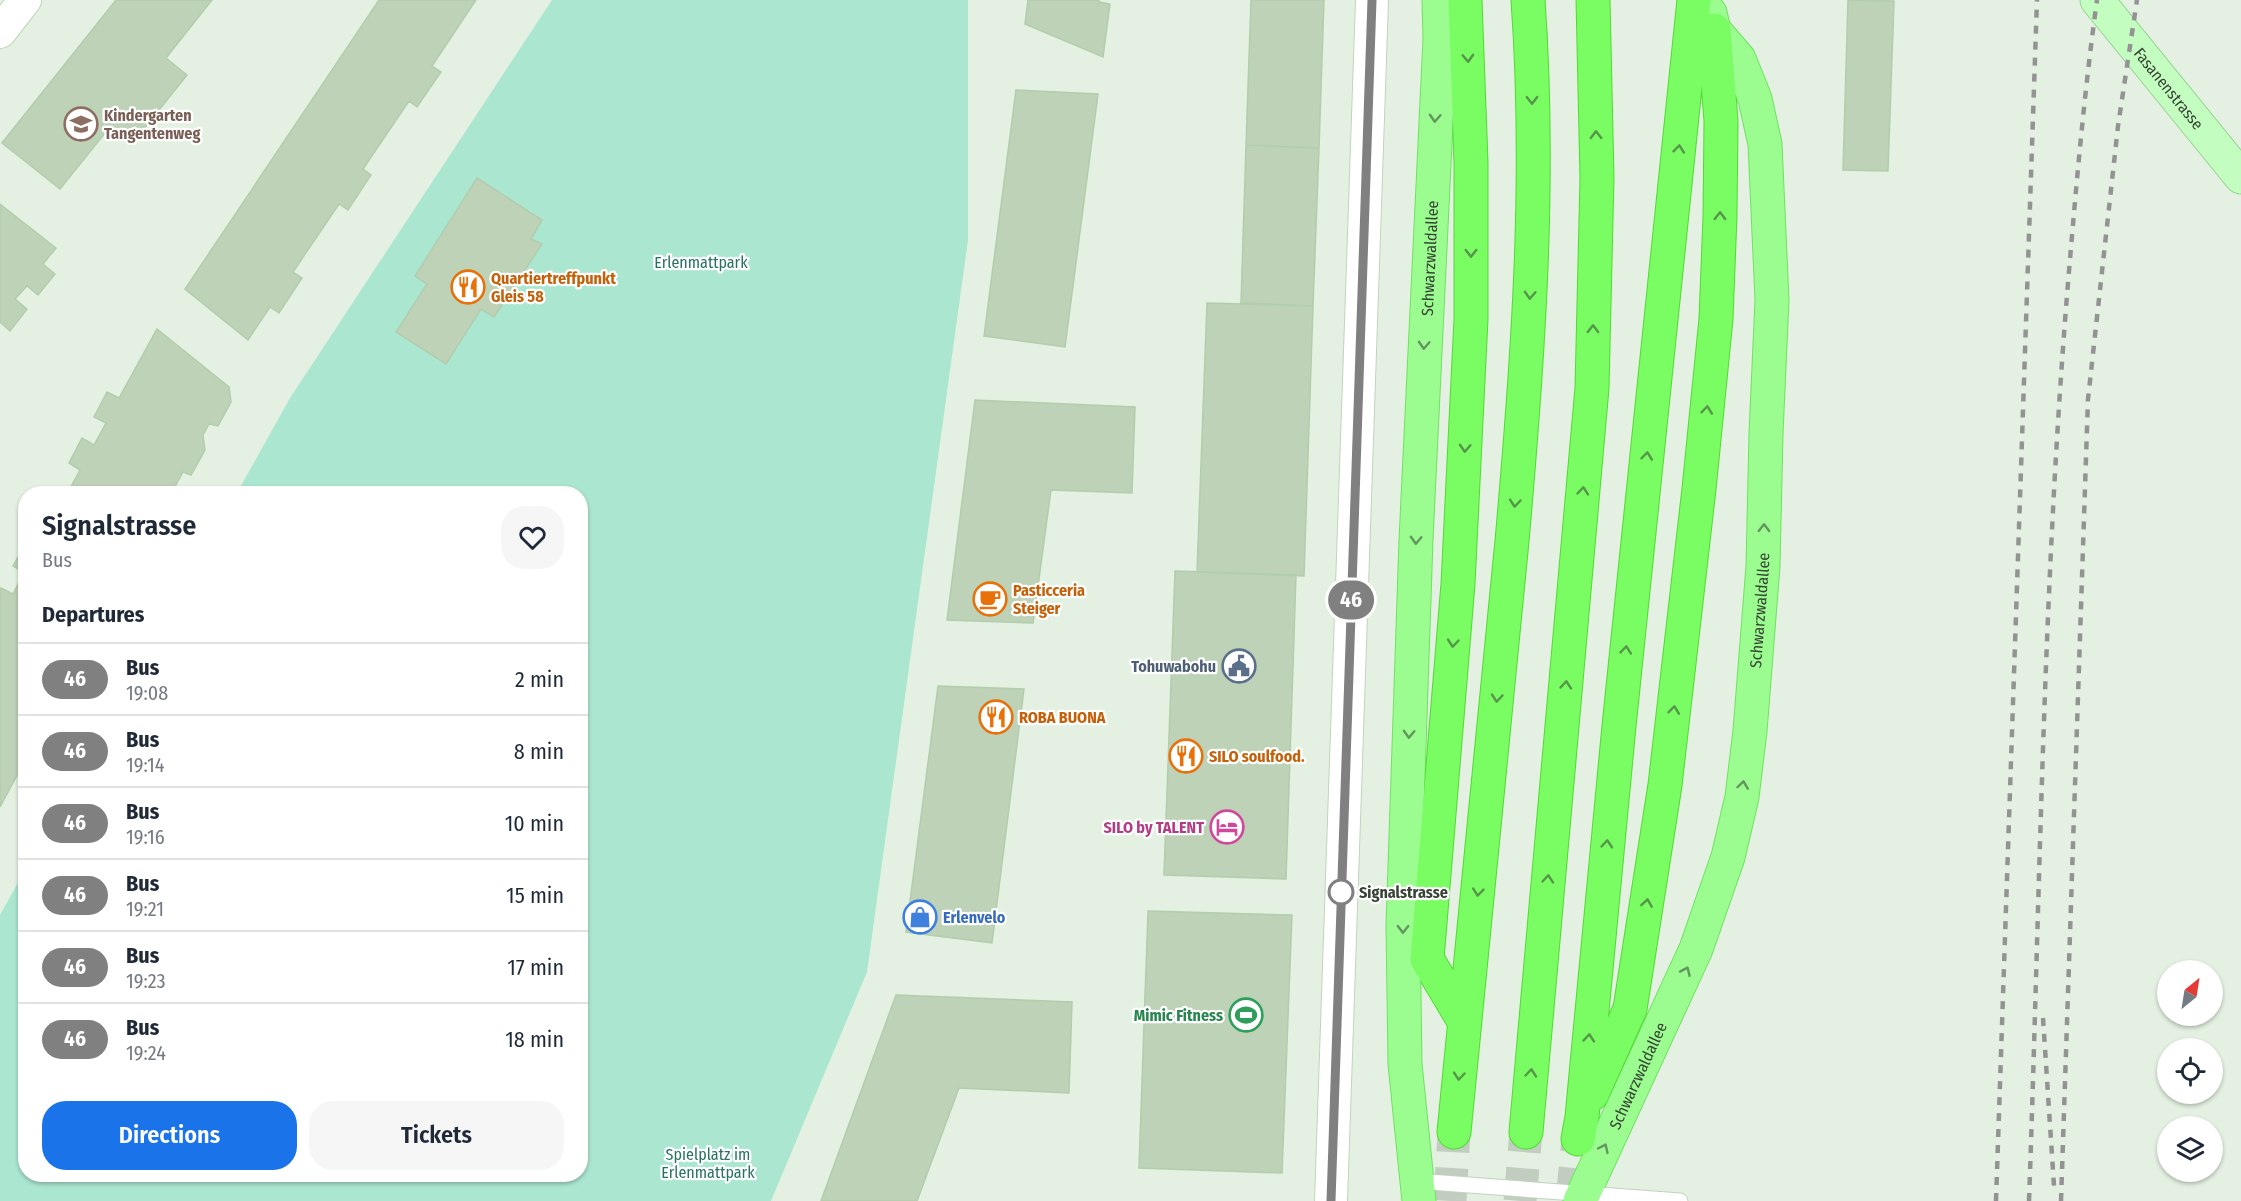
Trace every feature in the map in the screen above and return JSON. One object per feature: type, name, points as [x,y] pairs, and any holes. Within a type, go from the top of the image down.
[{"type":"highway","points":[[1464,1021],[1426,959],[1458,584],[1471,319],[1472,163],[1465,0]]},
{"type":"highway","points":[[1454,1132],[1497,704],[1526,382],[1534,206],[1528,0]]},
{"type":"highway","points":[[1526,1132],[1592,388],[1597,178],[1593,0]]},
{"type":"highway","points":[[1694,0],[1618,726],[1580,1128],[1630,1009],[1665,785],[1716,319],[1721,121],[1710,15]]},
{"type":"main road","name":"Schwarzwaldallee","points":[[1418,1191],[1405,1064],[1403,925],[1416,529],[1440,39],[1439,0]]},
{"type":"main road","name":"Fasanenstrasse","points":[[2097,0],[2241,177]]},
{"type":"main road","name":"Schwarzwaldallee","points":[[1581,1198],[1696,949],[1728,857],[1742,796],[1750,731],[1764,566],[1766,434],[1772,300],[1765,144],[1755,99],[1738,58],[1710,15]]},
{"type":"street","points":[[0,32],[25,0]]},
{"type":"street","points":[[1331,1201],[1372,0]]},
{"type":"lane","points":[[1418,1191],[1680,1201]]},
{"type":"green space","name":"Erlenmattpark","points":[[552,0],[968,0],[968,240],[867,972],[771,1201],[0,1201],[0,915],[18,883],[18,1182],[588,1182],[588,486],[241,486],[290,398]]},
{"type":"building","points":[[116,0],[212,0],[166,58],[187,75],[131,145],[109,128],[60,189],[2,143]]},
{"type":"building","points":[[379,0],[476,0],[432,66],[441,72],[417,107],[409,101],[363,169],[371,175],[348,210],[339,204],[293,272],[302,278],[279,313],[270,307],[248,340],[185,289]]},
{"type":"building","points":[[1028,0],[1099,0],[1099,2],[1110,4],[1103,57],[1025,24]]},
{"type":"building","points":[[1251,0],[1324,0],[1319,148],[1246,145]]},
{"type":"building","points":[[1848,0],[1894,1],[1888,171],[1843,170]]},
{"type":"building","points":[[1016,90],[1098,94],[1065,347],[984,336]]},
{"type":"building","points":[[1246,145],[1319,148],[1313,306],[1241,303]]},
{"type":"building","points":[[477,178],[542,220],[531,239],[542,244],[494,317],[481,309],[446,364],[396,332],[427,284],[415,276]]},
{"type":"building","points":[[0,204],[56,248],[43,264],[55,274],[38,295],[27,286],[15,299],[27,309],[10,331],[0,322]]},
{"type":"building","points":[[1207,303],[1313,306],[1304,576],[1197,572]]},
{"type":"building","points":[[157,329],[229,387],[231,402],[218,426],[209,424],[203,435],[205,450],[191,475],[183,472],[175,486],[71,486],[80,470],[69,463],[82,438],[94,445],[106,423],[94,417],[107,392],[119,398]]},
{"type":"building","points":[[975,400],[1135,407],[1132,493],[1051,490],[1033,623],[947,620]]},
{"type":"building","points":[[18,557],[18,569],[13,566]]},
{"type":"building","points":[[1175,571],[1296,575],[1286,879],[1164,875]]},
{"type":"building","points":[[18,584],[18,774],[0,807],[0,590],[1,588],[13,594]]},
{"type":"building","points":[[938,686],[1024,689],[992,943],[906,932]]},
{"type":"building","points":[[1148,911],[1292,915],[1282,1173],[1139,1168]]},
{"type":"building","points":[[896,995],[1072,1002],[1069,1093],[959,1088],[917,1201],[821,1201]]},
{"type":"tunnel","points":[[1450,1201],[1454,1132]]},
{"type":"tunnel","points":[[1520,1201],[1526,1132]]},
{"type":"tunnel","points":[[1572,1201],[1578,1139]]},
{"type":"railway","points":[[1996,1201],[2037,0]]},
{"type":"railway","points":[[2029,1201],[2043,742],[2053,512],[2071,247],[2084,106],[2097,0]]},
{"type":"railway","points":[[2061,1201],[2088,399],[2118,126],[2137,0]]},
{"type":"railway","points":[[2043,1018],[2054,1186]]},
{"type":"bus line","name":"46","points":[[1331,1201],[1372,0]]},
{"type":"place","name":"Kindergarten Tangentenweg","points":[[81,124]]},
{"type":"place","name":"Quartiertreffpunkt Gleis 58","points":[[468,287]]},
{"type":"place","name":"Pasticceria Steiger","points":[[990,599]]},
{"type":"place","name":"Tohuwabohu","points":[[1239,666]]},
{"type":"place","name":"ROBA BUONA","points":[[996,717]]},
{"type":"place","name":"SILO soulfood.","points":[[1186,756]]},
{"type":"place","name":"SILO by TALENT","points":[[1227,827]]},
{"type":"place","name":"Signalstrasse","points":[[1341,892]]},
{"type":"place","name":"Erlenvelo","points":[[920,917]]},
{"type":"place","name":"Mimic Fitness","points":[[1246,1015]]},
{"type":"park label","name":"Spielplatz im Erlenmattpark","points":[[708,1163]]}]
